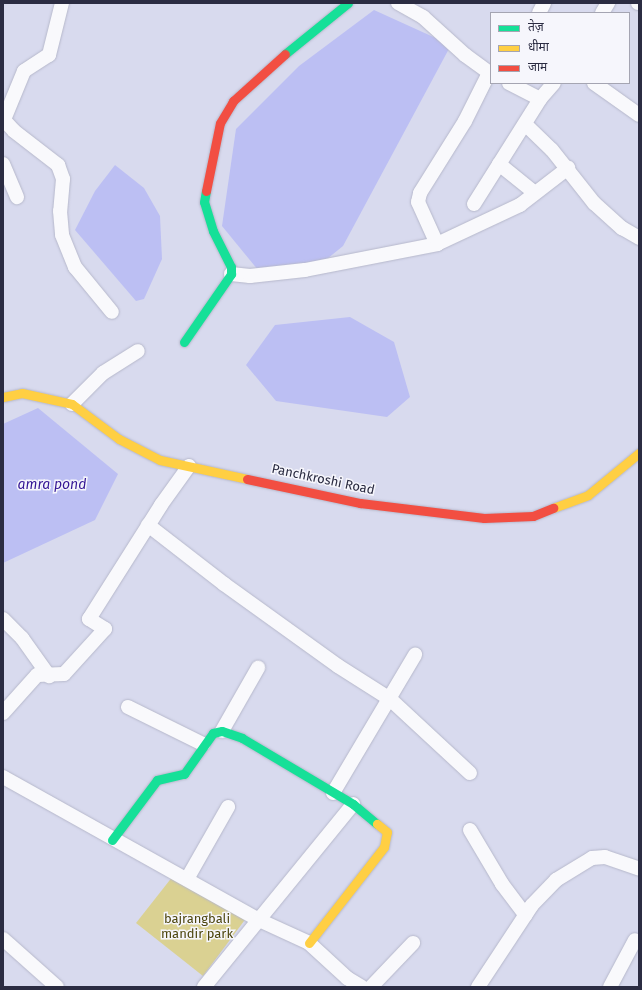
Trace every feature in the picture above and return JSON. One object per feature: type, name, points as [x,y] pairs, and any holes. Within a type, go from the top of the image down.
[{"type":"street","points":[[62,3],[49,55],[24,71],[3,120],[14,131],[58,165],[63,179],[60,211],[62,235],[75,266],[112,312]]},
{"type":"street","points":[[184,342],[231,274],[231,267],[213,231],[204,202],[220,123],[233,101],[258,76],[348,3]]},
{"type":"street","points":[[398,3],[423,17],[465,55],[490,74],[465,122],[420,193],[418,202],[437,244]]},
{"type":"street","points":[[540,12],[544,3]]},
{"type":"street","points":[[603,12],[608,3]]},
{"type":"street","points":[[511,84],[540,99]]},
{"type":"street","points":[[474,204],[540,99],[553,84]]},
{"type":"street","points":[[595,84],[639,115]]},
{"type":"street","points":[[525,124],[568,168],[594,203],[622,228],[639,238]]},
{"type":"street","points":[[3,164],[17,197]]},
{"type":"street","points":[[499,164],[536,193]]},
{"type":"street","points":[[231,274],[250,276],[304,270],[437,244],[520,205],[568,168]]},
{"type":"street","points":[[72,404],[103,373],[138,351]]},
{"type":"street","name":"Panchkroshi Road","points":[[3,398],[22,393],[72,404],[119,439],[153,457],[188,466],[360,503],[484,518],[533,516],[588,496],[639,453]]},
{"type":"street","points":[[3,713],[37,675],[49,676],[64,674],[105,629],[89,619],[148,525],[188,466]]},
{"type":"street","points":[[148,525],[224,584],[338,666],[390,699],[470,773]]},
{"type":"street","points":[[3,618],[22,638],[49,676]]},
{"type":"street","points":[[333,793],[415,655]]},
{"type":"street","points":[[222,731],[258,668]]},
{"type":"street","points":[[128,707],[203,744]]},
{"type":"street","points":[[112,840],[157,780],[184,774],[203,744],[213,733],[222,731],[242,738],[353,804],[387,832],[384,847],[309,943]]},
{"type":"street","points":[[3,777],[112,840],[187,879],[259,920],[309,943],[347,978],[362,987]]},
{"type":"street","points":[[204,987],[353,804]]},
{"type":"street","points":[[187,879],[228,807]]},
{"type":"street","points":[[470,830],[502,884],[525,915]]},
{"type":"street","points":[[478,987],[525,915],[556,880],[592,858],[605,857],[639,869]]},
{"type":"street","points":[[3,939],[57,987]]},
{"type":"street","points":[[610,987],[635,940]]},
{"type":"street","points":[[371,987],[413,943]]},
{"type":"green space","name":"bajrangbali mandir park","points":[[173,876],[247,917],[203,976],[136,923]]},
{"type":"water","points":[[374,10],[451,45],[343,246],[322,263],[258,270],[222,226],[236,129],[299,66]]},
{"type":"water","points":[[115,165],[144,188],[160,216],[162,259],[144,299],[136,301],[75,230],[95,191]]},
{"type":"water","points":[[350,317],[394,342],[410,397],[387,417],[276,401],[246,365],[275,325]]},
{"type":"water","name":"amra pond","points":[[38,408],[118,474],[95,520],[3,563],[3,424]]},
{"type":"traffic: fast","points":[[285,54],[348,3]]},
{"type":"traffic: fast","points":[[184,342],[231,274],[231,267],[213,231],[204,202],[206,191]]},
{"type":"traffic: fast","points":[[112,840],[157,780],[184,774],[213,733],[222,731],[242,738],[353,804],[377,824]]},
{"type":"traffic: slow","points":[[3,397],[22,393],[72,404],[119,439],[160,460],[247,479]]},
{"type":"traffic: slow","points":[[553,508],[588,495],[639,453]]},
{"type":"traffic: slow","points":[[309,943],[384,847],[387,832],[377,824]]},
{"type":"traffic: jam","points":[[206,191],[220,123],[233,101],[285,54]]},
{"type":"traffic: jam","points":[[247,479],[360,503],[484,518],[533,516],[553,508]]}]
